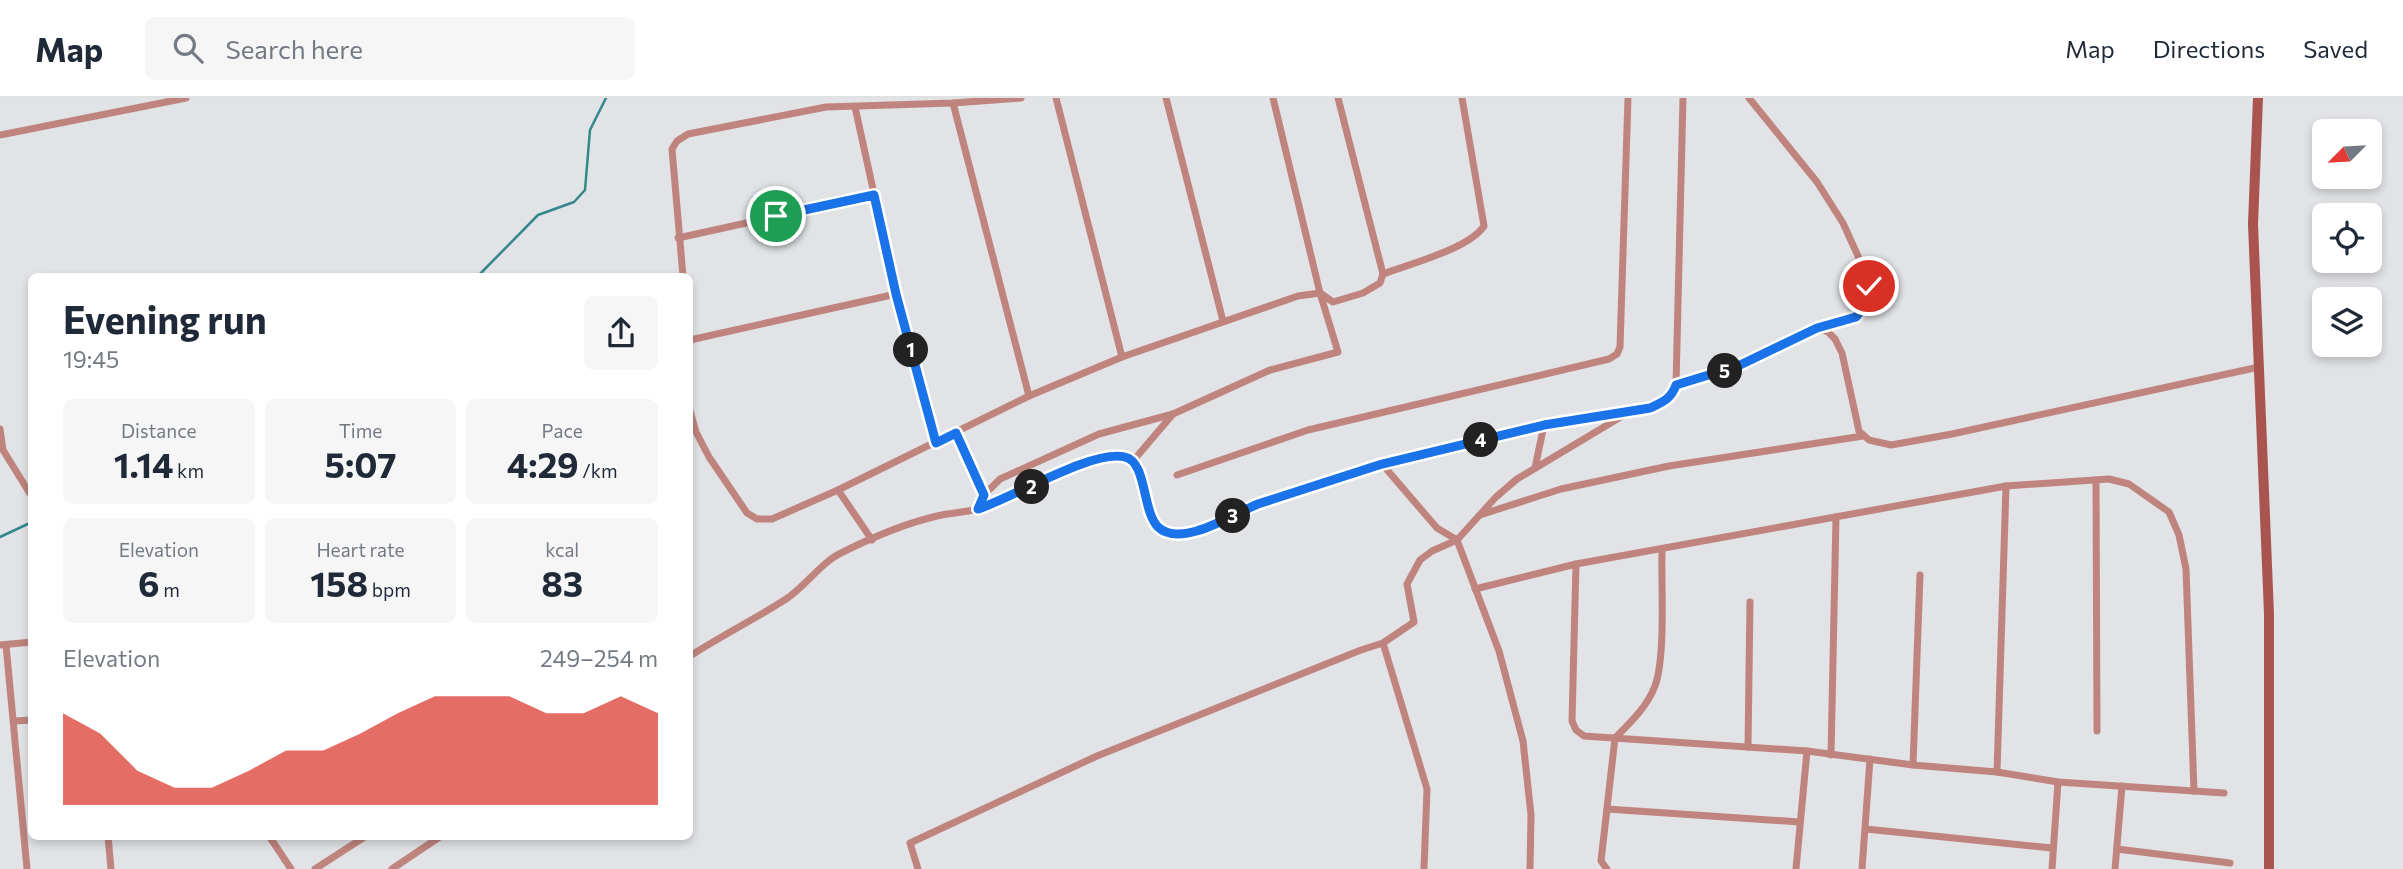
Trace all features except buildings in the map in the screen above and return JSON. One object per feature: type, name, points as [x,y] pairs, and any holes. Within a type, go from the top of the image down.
[{"type":"main road","points":[[2258,98],[2253,224],[2269,614],[2269,869]]},
{"type":"street","points":[[0,135],[186,98]]},
{"type":"street","points":[[682,273],[672,149],[677,141],[688,134],[826,107],[1021,98]]},
{"type":"street","points":[[1056,98],[1122,357]]},
{"type":"street","points":[[1166,98],[1223,321]]},
{"type":"street","points":[[978,509],[984,495],[1000,480],[1100,434],[1173,414],[1270,370],[1338,352],[1320,293],[1273,98]]},
{"type":"street","points":[[693,422],[709,457],[747,513],[757,519],[772,519],[838,490],[1029,396],[1122,357],[1298,296],[1320,293],[1333,302],[1363,293],[1380,284],[1382,274],[1338,98]]},
{"type":"street","points":[[1382,274],[1465,243],[1479,234],[1484,226],[1462,98]]},
{"type":"street","points":[[1177,475],[1308,430],[1609,359],[1617,354],[1620,347],[1628,98]]},
{"type":"street","points":[[693,654],[786,599],[841,553],[938,516],[978,509],[1091,460],[1116,456],[1133,461],[1139,470],[1152,519],[1159,528],[1172,534],[1186,534],[1224,521],[1258,504],[1382,464],[1544,425],[1628,413],[1665,402],[1676,385],[1683,98]]},
{"type":"street","points":[[1676,385],[1738,366],[1817,328],[1856,317],[1869,301],[1869,286],[1843,223],[1824,193],[1749,98]]},
{"type":"street","points":[[953,103],[1029,396]]},
{"type":"street","points":[[855,107],[896,294],[936,443]]},
{"type":"street","points":[[678,238],[874,195]]},
{"type":"street","points":[[693,339],[896,294]]},
{"type":"street","points":[[1817,328],[1828,332],[1842,353],[1856,422],[1863,436]]},
{"type":"street","points":[[1479,516],[1561,489],[1669,466],[1863,436],[1877,443],[1904,443],[2259,367]]},
{"type":"street","points":[[918,869],[910,843],[1097,756],[1383,643],[1414,622],[1407,584],[1420,560],[1432,551],[1457,540],[1496,497],[1535,468],[1628,413]]},
{"type":"street","points":[[1133,461],[1173,414]]},
{"type":"street","points":[[1535,468],[1544,425]]},
{"type":"street","points":[[0,429],[3,450],[28,491]]},
{"type":"street","points":[[956,433],[984,495]]},
{"type":"street","points":[[1382,464],[1437,528],[1457,540],[1499,651],[1523,741],[1531,815],[1530,869]]},
{"type":"street","points":[[1475,589],[1576,564],[2006,486],[2109,479],[2129,484],[2169,512],[2179,535],[2186,569],[2194,791]]},
{"type":"street","points":[[2096,480],[2097,731]]},
{"type":"street","points":[[1997,772],[2006,486]]},
{"type":"street","points":[[838,490],[872,540]]},
{"type":"street","points":[[1830,755],[1836,517]]},
{"type":"street","points":[[1607,869],[1601,860],[1615,738],[1631,723],[1654,687],[1660,661],[1662,550]]},
{"type":"street","points":[[1576,564],[1572,721],[1576,730],[1584,736],[1807,751],[1913,765],[1997,772],[2058,782],[2224,793]]},
{"type":"street","points":[[1913,765],[1920,575]]},
{"type":"street","points":[[1748,747],[1750,601]]},
{"type":"street","points":[[27,869],[14,721],[3,645],[28,642]]},
{"type":"street","points":[[1383,643],[1427,789],[1424,869]]},
{"type":"street","points":[[14,721],[28,720]]},
{"type":"street","points":[[1796,869],[1807,751]]},
{"type":"street","points":[[1862,869],[1870,758]]},
{"type":"street","points":[[2052,869],[2058,782]]},
{"type":"street","points":[[2115,869],[2122,786]]},
{"type":"street","points":[[1607,809],[1800,822]]},
{"type":"street","points":[[1866,829],[2052,848]]},
{"type":"street","points":[[108,840],[111,869]]},
{"type":"street","points":[[272,840],[291,869]]},
{"type":"street","points":[[315,869],[360,840]]},
{"type":"street","points":[[392,869],[434,840]]},
{"type":"street","points":[[2117,849],[2230,863]]},
{"type":"waterway","points":[[481,273],[538,215],[574,202],[585,190],[590,130],[606,98]]},
{"type":"waterway","points":[[0,537],[28,524]]},
{"type":"route","points":[[776,216],[874,195],[896,294],[936,443],[956,433],[984,495],[978,509],[1091,460],[1126,457],[1133,461],[1139,470],[1152,519],[1159,528],[1172,534],[1186,534],[1224,521],[1258,504],[1362,469],[1544,425],[1650,408],[1665,402],[1676,385],[1738,366],[1817,328],[1856,317],[1863,312],[1869,301],[1869,286]]}]
